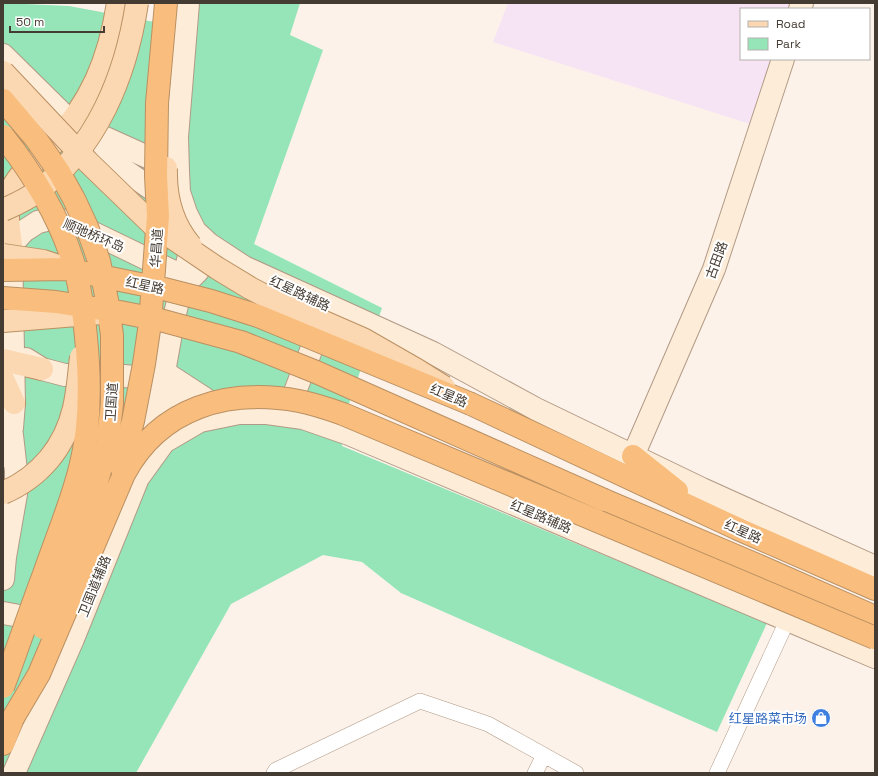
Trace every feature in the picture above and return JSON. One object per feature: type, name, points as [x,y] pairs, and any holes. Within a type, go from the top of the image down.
[{"type":"highway","name":"华昌道","points":[[108,512],[133,421],[150,323],[158,216],[156,176],[158,103],[166,3]]},
{"type":"highway","name":"卫国道","points":[[3,100],[36,139],[59,172],[87,227],[100,261],[112,335],[113,365],[112,404],[107,445],[95,489],[25,678],[13,718],[3,744]]},
{"type":"highway","name":"卫国道","points":[[3,136],[41,190],[74,264],[84,324],[90,392],[88,422],[80,468],[62,525],[3,688]]},
{"type":"highway","name":"红星路","points":[[3,270],[66,269],[164,289],[211,301],[258,316],[471,404],[706,514],[875,589]]},
{"type":"highway","name":"红星路","points":[[3,298],[56,302],[120,312],[160,320],[241,342],[316,372],[604,500],[875,617]]},
{"type":"highway","points":[[108,512],[131,461],[152,436],[169,422],[198,408],[211,403],[226,400],[254,397],[300,401],[344,414],[875,638]]},
{"type":"highway","points":[[633,456],[706,514]]},
{"type":"highway","name":"卫国道","points":[[13,718],[39,674],[108,512]]},
{"type":"main road","points":[[66,269],[5,244],[8,203],[14,185],[24,172],[52,146],[90,94],[99,76],[114,29],[118,3]]},
{"type":"main road","points":[[3,210],[35,193],[52,180],[70,162],[88,139],[103,113],[121,74],[132,32],[137,3]]},
{"type":"main road","points":[[175,3],[167,96],[167,192],[170,207],[177,226],[201,257]]},
{"type":"main road","points":[[3,72],[88,162],[152,224],[234,279],[269,298],[363,339],[417,370],[471,404]]},
{"type":"main road","points":[[3,182],[24,172]]},
{"type":"main road","points":[[3,321],[120,312]]},
{"type":"main road","points":[[3,494],[27,481],[39,471],[50,460],[64,438],[74,408],[84,324]]},
{"type":"main road","points":[[14,403],[8,361],[42,369]]},
{"type":"street","points":[[138,478],[157,379],[173,322],[195,231],[186,213],[180,192],[178,171],[177,137],[188,3]]},
{"type":"street","points":[[3,55],[71,122],[178,171]]},
{"type":"street","name":"古田路","points":[[633,456],[714,269],[783,60]]},
{"type":"street","name":"红星路辅路","points":[[71,122],[103,155],[162,196],[209,244],[244,267],[433,353],[536,409],[742,508],[875,567]]},
{"type":"street","name":"顺驰桥环岛","points":[[5,244],[38,222],[46,220],[62,220],[79,226],[174,272],[185,275]]},
{"type":"street","points":[[5,244],[8,361]]},
{"type":"street","name":"红星路辅路","points":[[185,275],[193,276],[199,271],[204,263],[211,262],[221,262],[244,267]]},
{"type":"street","points":[[286,415],[328,306]]},
{"type":"street","points":[[3,579],[4,553],[16,494],[16,471],[12,428],[14,403],[23,386],[31,377],[42,369],[65,375],[112,375],[157,379],[204,398],[224,416]]},
{"type":"street","points":[[157,379],[172,402],[183,411],[200,421]]},
{"type":"street","name":"红星路辅路","points":[[200,421],[239,412],[267,413],[303,418],[349,434],[787,621],[875,657]]},
{"type":"street","name":"卫国道辅路","points":[[14,773],[78,627],[138,478],[164,442],[200,421]]},
{"type":"street","points":[[3,456],[12,428]]},
{"type":"street","points":[[3,613],[78,627]]},
{"type":"street","points":[[717,773],[787,621]]},
{"type":"street","points":[[274,773],[276,770],[420,701],[488,724],[576,773]]},
{"type":"street","points":[[535,773],[544,755]]},
{"type":"shaded area","points":[[508,3],[792,3],[790,8],[740,8],[740,60],[774,60],[753,125],[493,42]]},
{"type":"green space","points":[[3,3],[69,6],[192,29],[195,3],[300,3],[290,35],[323,50],[254,244],[382,308],[344,418],[342,446],[767,623],[717,732],[401,593],[362,562],[323,555],[231,604],[136,773],[3,773]]},
{"type":"place","name":"红星路菜市场","points":[[821,718]]}]
